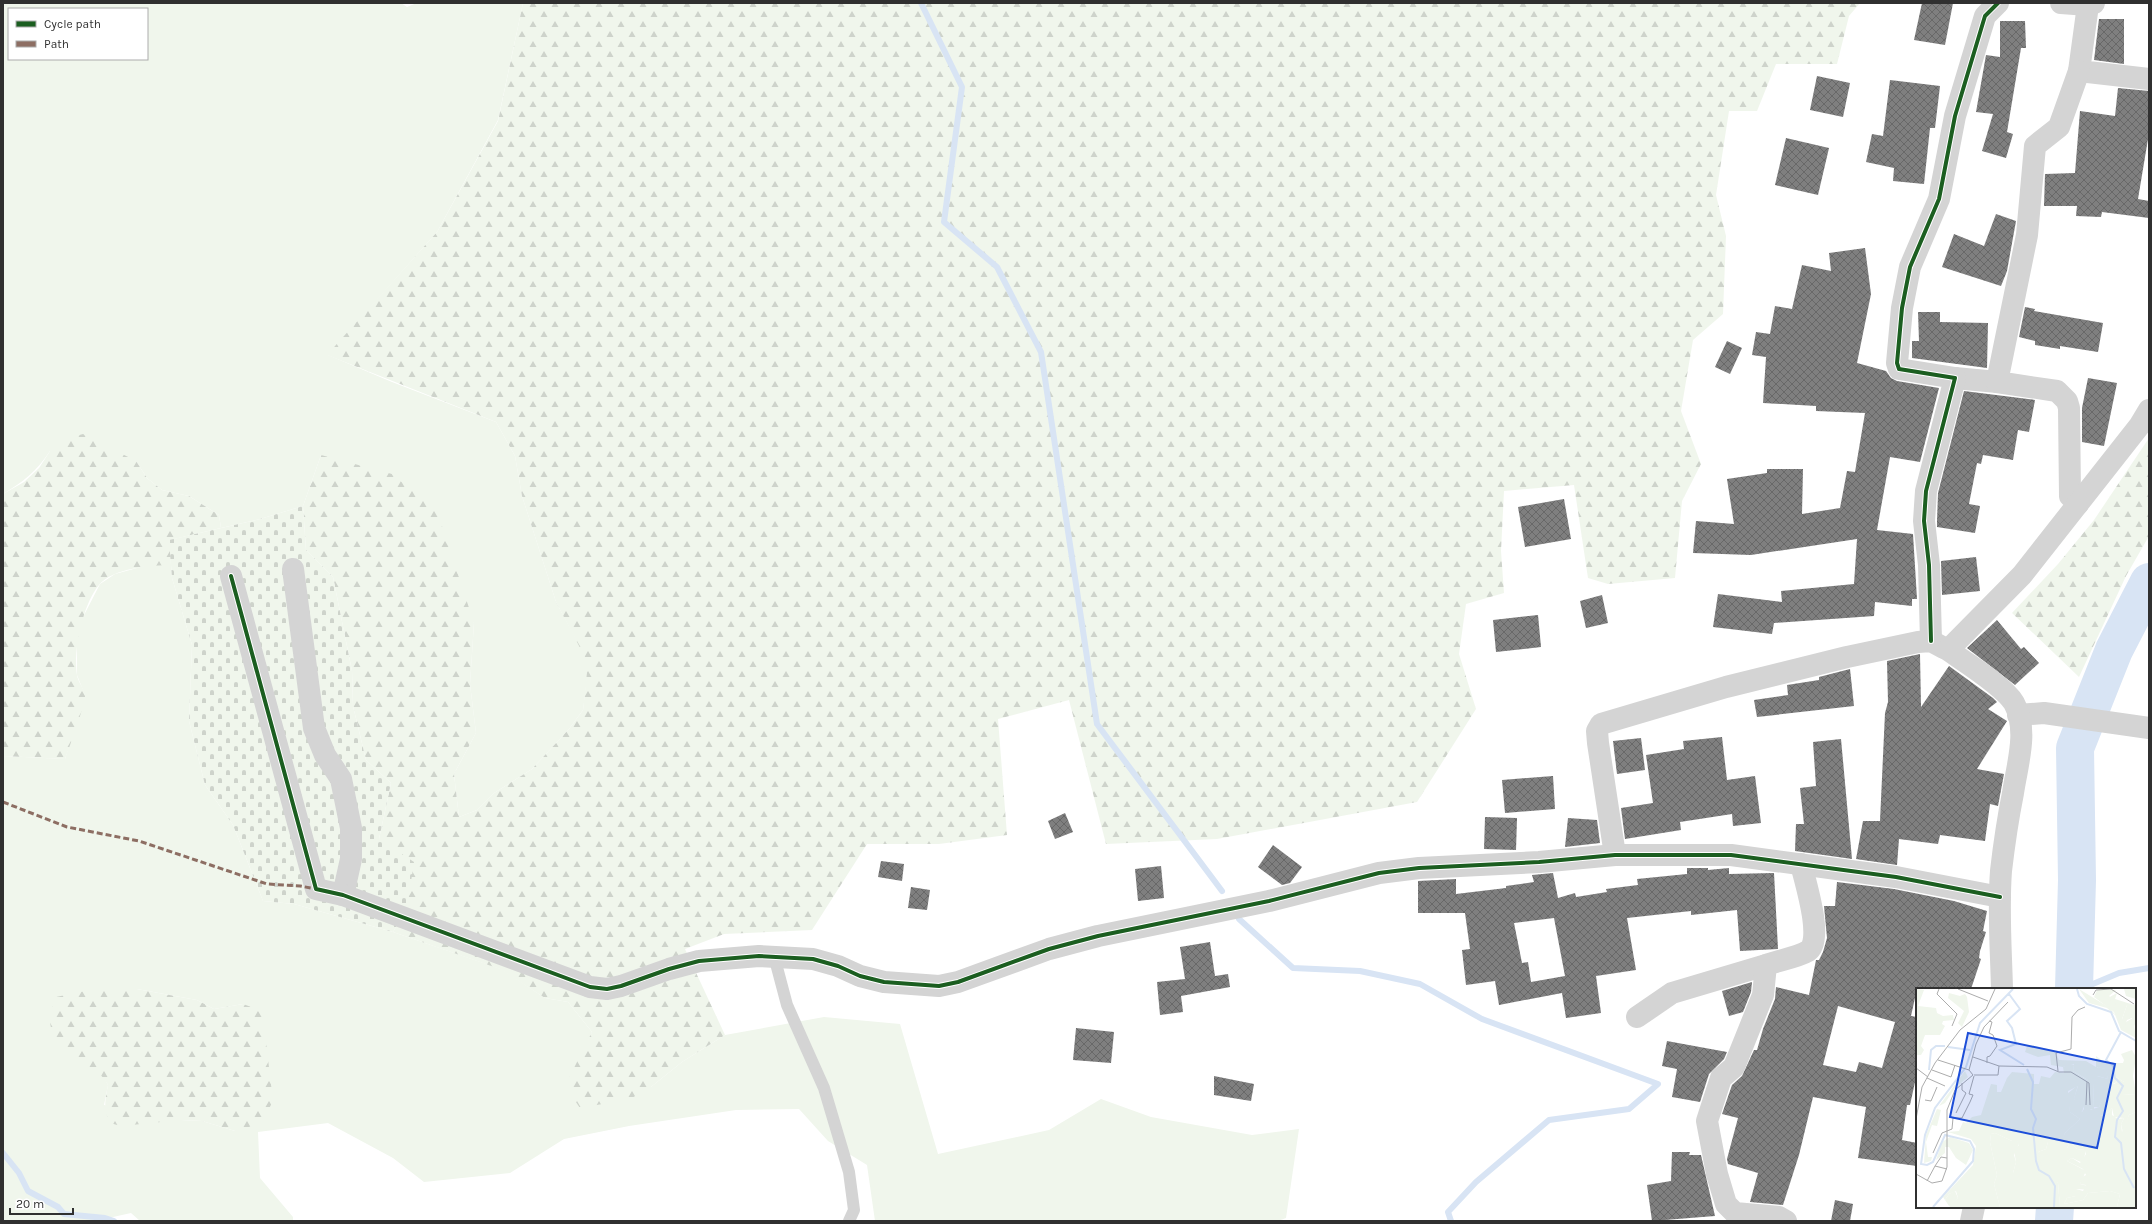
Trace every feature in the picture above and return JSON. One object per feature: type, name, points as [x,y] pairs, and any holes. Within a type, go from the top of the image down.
[{"type":"street","points":[[1998,3],[1985,16],[1955,116],[1939,199],[1910,267],[1902,308],[1897,363],[1899,370],[2058,391],[2067,401],[2069,408],[2070,496],[2078,504]]},
{"type":"street","points":[[1998,382],[2027,235],[2035,146],[2059,127],[2079,71],[2091,4],[2061,3]]},
{"type":"street","points":[[2079,71],[2149,79]]},
{"type":"street","points":[[1939,646],[1924,521],[1926,491],[1955,378]]},
{"type":"street","points":[[1939,646],[2022,575],[2140,425],[2149,410]]},
{"type":"street","points":[[293,569],[314,728],[325,755],[341,779],[351,828],[351,859],[344,895]]},
{"type":"street","points":[[231,576],[316,889],[344,895],[590,987],[607,989],[621,986],[668,969],[699,961],[759,956],[813,960],[838,966],[860,976],[884,982],[939,986],[958,982],[1049,949],[1098,936],[1270,901],[1379,873],[1419,868],[1539,862],[1615,855],[1731,855],[1896,877],[2000,897]]},
{"type":"street","points":[[1615,855],[1598,743],[1597,731],[1601,724],[1726,687],[1813,664],[1894,647],[1939,646],[2002,691],[2013,702],[2018,715],[2021,736],[2019,763],[2003,862],[2000,897],[1999,925],[2002,988]]},
{"type":"street","points":[[2018,715],[2044,714],[2149,728]]},
{"type":"street","points":[[1637,1017],[1672,993],[1808,951],[1814,942],[1815,927],[1801,864]]},
{"type":"street","points":[[1766,964],[1763,995],[1734,1067],[1721,1078],[1707,1121],[1717,1174],[1726,1204],[1735,1213],[1778,1217],[1786,1221]]},
{"type":"street","points":[[1971,1221],[1974,1208]]},
{"type":"lane","points":[[774,956],[787,1006],[824,1088],[849,1172],[854,1210],[849,1221]]},
{"type":"green space","points":[[3,3],[401,3],[407,7],[417,3],[523,3],[498,120],[437,232],[328,355],[392,382],[496,422],[515,456],[522,496],[556,602],[589,663],[583,710],[569,729],[532,769],[494,793],[477,810],[459,817],[454,774],[476,733],[470,684],[474,623],[321,455],[303,506],[260,519],[221,528],[219,515],[189,496],[162,490],[147,478],[136,461],[50,451],[29,476],[3,494]]},
{"type":"green space","points":[[523,3],[1860,3],[1849,16],[1837,64],[1776,64],[1757,111],[1729,111],[1716,195],[1726,236],[1723,314],[1693,340],[1681,411],[1701,464],[1682,501],[1675,578],[1608,584],[1588,578],[1574,485],[1504,491],[1501,551],[1504,593],[1466,604],[1459,654],[1476,709],[1417,802],[1217,839],[1106,844],[1069,700],[998,719],[1007,835],[939,844],[867,844],[812,930],[724,934],[685,949],[725,1035],[682,1062],[651,1087],[630,1099],[580,1108],[565,1086],[592,1032],[568,1002],[545,998],[500,969],[393,932],[407,908],[379,839],[391,783],[366,760],[353,706],[352,671],[333,577],[306,550],[303,506],[321,455],[392,474],[437,511],[474,623],[470,684],[476,733],[454,774],[459,817],[477,810],[494,793],[532,769],[569,729],[583,710],[588,663],[556,602],[522,496],[515,456],[496,422],[327,355],[437,232],[498,121]]},
{"type":"green space","points":[[83,434],[136,461],[147,478],[162,490],[189,496],[219,515],[221,528],[170,540],[171,565],[144,567],[123,571],[105,579],[99,585],[88,604],[80,628],[76,653],[76,665],[77,675],[85,695],[85,699],[65,759],[3,756],[3,494],[24,482],[39,468],[50,451],[65,439]]},
{"type":"green space","points":[[2149,438],[2149,536],[2126,576],[2079,677],[2012,613],[2058,564],[2094,520]]},
{"type":"green space","points":[[303,506],[306,550],[333,577],[352,671],[353,706],[366,760],[391,783],[379,839],[414,862],[407,908],[393,932],[294,904],[263,901],[233,825],[205,785],[189,721],[192,645],[172,578],[169,540],[260,519]]},
{"type":"green space","points":[[148,565],[171,565],[172,578],[192,645],[189,721],[205,785],[233,825],[263,901],[294,904],[393,932],[501,969],[545,998],[568,1002],[592,1032],[586,1046],[651,1087],[682,1062],[725,1035],[824,1017],[900,1024],[938,1154],[1049,1130],[1101,1099],[1151,1117],[1252,1135],[1299,1129],[1286,1218],[1278,1221],[875,1221],[867,1165],[828,1141],[799,1109],[736,1110],[629,1126],[564,1139],[510,1173],[424,1182],[393,1158],[328,1123],[258,1132],[260,1178],[293,1217],[293,1221],[140,1221],[131,1213],[95,1221],[3,1221],[3,756],[65,759],[85,695],[77,675],[77,637],[82,619],[100,584],[115,574]],"holes":[[[137,989],[197,1000],[214,1009],[243,1004],[235,1131],[202,1121],[181,1120],[104,1105],[108,1085],[102,1074]]]},
{"type":"green space","points":[[137,989],[197,1000],[214,1009],[243,1004],[257,1009],[263,1017],[273,1101],[263,1120],[245,1129],[235,1131],[202,1121],[181,1120],[121,1126],[110,1123],[106,1113],[105,1104],[108,1085],[97,1072],[74,1062],[60,1048],[50,1023],[51,1012],[56,997],[85,991]]},
{"type":"building","points":[[1922,3],[1953,3],[1945,45],[1914,40]]},
{"type":"building","points":[[2099,19],[2124,19],[2124,64],[2094,60]]},
{"type":"building","points":[[2000,21],[2025,21],[2026,48],[2021,48],[2007,132],[2013,134],[2006,158],[1982,151],[1993,114],[1976,112],[1986,55],[2000,57]]},
{"type":"building","points":[[1817,76],[1850,83],[1843,117],[1810,110]]},
{"type":"building","points":[[1890,80],[1940,86],[1935,128],[1930,128],[1924,184],[1893,181],[1894,168],[1866,162],[1872,134],[1883,136]]},
{"type":"building","points":[[2118,88],[2149,91],[2149,133],[2138,199],[2149,201],[2149,218],[2102,212],[2101,217],[2076,216],[2077,206],[2044,206],[2045,174],[2075,173],[2080,111],[2115,116]]},
{"type":"building","points":[[1786,138],[1829,148],[1818,195],[1775,185]]},
{"type":"building","points":[[1996,214],[2016,221],[2007,271],[2001,286],[1942,267],[1954,234],[1984,246]]},
{"type":"building","points":[[1865,248],[1871,294],[1857,363],[1886,371],[1891,378],[1897,381],[1939,388],[1920,462],[1890,457],[1877,530],[1913,534],[1917,599],[1912,599],[1912,606],[1875,602],[1874,616],[1774,623],[1772,634],[1713,627],[1718,594],[1782,602],[1781,591],[1854,584],[1857,539],[1751,555],[1693,553],[1696,521],[1734,524],[1727,479],[1767,473],[1767,469],[1803,469],[1802,514],[1840,508],[1847,471],[1855,472],[1865,413],[1816,411],[1816,406],[1763,403],[1766,357],[1752,355],[1756,332],[1770,334],[1775,306],[1792,309],[1802,265],[1831,271],[1829,253]]},
{"type":"building","points":[[2025,307],[2035,309],[2034,311],[2103,323],[2098,352],[2060,346],[2060,349],[2035,345],[2035,341],[2019,337]]},
{"type":"building","points":[[1918,312],[1940,312],[1940,322],[1988,323],[1987,368],[1912,358],[1912,341],[1919,341]]},
{"type":"building","points":[[1727,341],[1742,348],[1730,374],[1715,367]]},
{"type":"building","points":[[2088,378],[2117,383],[2104,446],[2082,442],[2082,408]]},
{"type":"building","points":[[1964,391],[2035,400],[2029,432],[2018,430],[2013,460],[1983,455],[1981,464],[1977,463],[1969,504],[1980,506],[1975,533],[1937,527],[1938,493]]},
{"type":"building","points":[[1564,499],[1571,539],[1525,547],[1518,507]]},
{"type":"building","points":[[1976,557],[1980,591],[1942,595],[1941,561]]},
{"type":"building","points":[[1602,595],[1608,623],[1586,628],[1580,601]]},
{"type":"building","points":[[1538,615],[1541,647],[1496,652],[1493,620]]},
{"type":"building","points":[[1997,620],[2021,649],[2024,647],[2039,663],[2015,685],[1967,648]]},
{"type":"building","points":[[1920,654],[1921,707],[1949,666],[1993,698],[1997,702],[1988,709],[2007,721],[1977,769],[2004,774],[1998,806],[1990,804],[1985,841],[1940,835],[1938,844],[1899,839],[1897,865],[1856,859],[1863,821],[1880,821],[1885,713],[1888,702],[1887,661]]},
{"type":"building","points":[[1850,669],[1854,706],[1757,717],[1754,700],[1788,695],[1787,685],[1819,680],[1819,677]]},
{"type":"building","points":[[1722,737],[1727,780],[1755,776],[1761,823],[1733,826],[1732,814],[1680,822],[1681,830],[1625,839],[1621,808],[1653,803],[1646,755],[1684,749],[1683,741]]},
{"type":"building","points":[[1641,738],[1645,770],[1617,774],[1613,741]]},
{"type":"building","points":[[1841,739],[1852,859],[1795,851],[1796,824],[1804,824],[1800,788],[1816,786],[1813,742]]},
{"type":"building","points":[[1553,776],[1555,809],[1505,813],[1502,780]]},
{"type":"building","points":[[1065,813],[1073,832],[1055,839],[1048,821]]},
{"type":"building","points":[[1485,817],[1517,818],[1516,850],[1484,849]]},
{"type":"building","points":[[1568,818],[1597,820],[1600,843],[1565,847]]},
{"type":"building","points":[[1273,845],[1302,867],[1290,883],[1282,885],[1258,867]]},
{"type":"building","points":[[881,861],[904,864],[902,881],[878,877]]},
{"type":"building","points":[[1161,866],[1164,898],[1138,901],[1135,869]]},
{"type":"building","points":[[1687,868],[1708,868],[1708,870],[1729,868],[1729,874],[1774,873],[1778,949],[1740,951],[1737,910],[1691,915],[1691,911],[1627,918],[1636,970],[1596,976],[1601,1013],[1566,1018],[1562,993],[1499,1005],[1495,981],[1466,985],[1462,950],[1470,949],[1465,913],[1418,913],[1418,881],[1456,879],[1456,894],[1506,888],[1506,886],[1534,882],[1532,875],[1553,873],[1558,898],[1575,893],[1576,897],[1607,892],[1606,889],[1638,885],[1637,879],[1687,874]],"holes":[[[1554,918],[1565,976],[1531,982],[1528,962],[1522,963],[1514,923]]]},
{"type":"building","points":[[1837,882],[1894,889],[1954,901],[1987,911],[1983,931],[1986,932],[1979,958],[1981,959],[1971,988],[1916,988],[1911,1016],[1916,1017],[1916,1078],[1910,1105],[1907,1105],[1902,1140],[1916,1143],[1916,1166],[1858,1158],[1866,1107],[1813,1097],[1799,1155],[1783,1205],[1750,1202],[1758,1173],[1728,1164],[1727,1159],[1738,1118],[1722,1114],[1732,1085],[1742,1076],[1754,1050],[1757,1050],[1763,1029],[1775,999],[1776,987],[1809,995],[1816,960],[1819,960],[1823,952],[1827,938],[1824,906],[1835,906]],"holes":[[[1838,1006],[1895,1022],[1882,1068],[1859,1062],[1856,1072],[1823,1065]]]},
{"type":"building","points":[[911,887],[930,890],[927,910],[908,908]]},
{"type":"building","points":[[1210,942],[1215,976],[1228,974],[1230,987],[1181,996],[1183,1012],[1160,1015],[1157,982],[1185,979],[1180,947]]},
{"type":"building","points":[[1752,982],[1751,992],[1743,1012],[1729,1016],[1722,991]]},
{"type":"building","points":[[1076,1028],[1114,1032],[1111,1063],[1073,1060]]},
{"type":"building","points":[[1667,1041],[1727,1052],[1724,1059],[1709,1074],[1700,1102],[1672,1097],[1677,1069],[1662,1066]]},
{"type":"building","points":[[1214,1076],[1254,1084],[1251,1101],[1214,1095]]},
{"type":"building","points":[[1672,1152],[1690,1152],[1689,1155],[1701,1155],[1715,1216],[1652,1221],[1647,1185],[1671,1181]]},
{"type":"building","points":[[1835,1200],[1853,1204],[1850,1221],[1831,1221]]},
{"type":"waterway","points":[[921,3],[962,87],[944,222],[997,267],[1041,352],[1097,724],[1222,891]]},
{"type":"waterway","points":[[2074,988],[2077,880],[2075,748],[2114,650],[2149,582]]},
{"type":"waterway","points":[[1239,919],[1293,968],[1360,971],[1420,984],[1482,1019],[1658,1084],[1629,1109],[1549,1120],[1476,1182],[1448,1212],[1451,1221]]},
{"type":"waterway","points":[[2083,988],[2119,973],[2149,968]]},
{"type":"waterway","points":[[3,1153],[19,1173],[28,1191],[58,1207],[64,1214],[105,1218],[114,1221]]},
{"type":"waterway","points":[[2054,1221],[2055,1208]]},
{"type":"marked path","points":[[3,802],[67,827],[139,841],[267,884],[300,886],[316,889]]},
{"type":"cycle path","points":[[1931,641],[1929,565],[1924,521],[1926,491],[1955,378],[1899,369],[1897,363],[1902,308],[1910,267],[1939,199],[1955,116],[1985,16],[1998,3]]},
{"type":"cycle path","points":[[231,576],[316,889],[343,895],[590,987],[607,989],[621,986],[669,969],[699,961],[759,956],[813,959],[838,966],[860,976],[884,982],[939,986],[958,982],[1049,949],[1098,936],[1269,901],[1379,873],[1419,868],[1539,862],[1615,855],[1731,855],[1896,877],[2000,897]]}]
